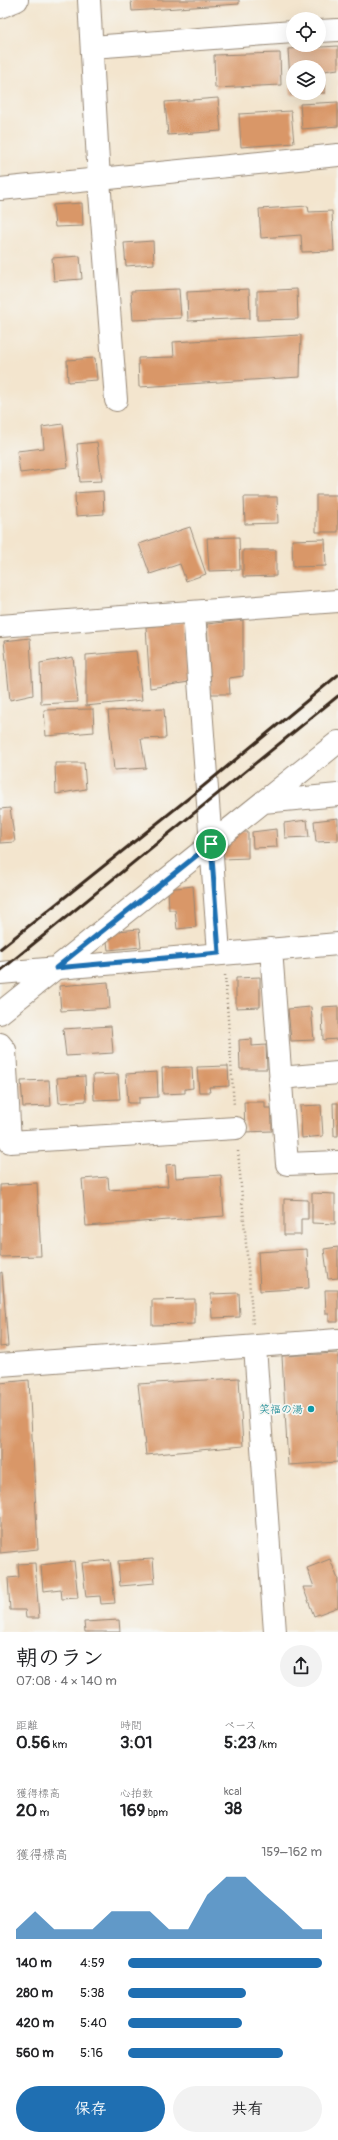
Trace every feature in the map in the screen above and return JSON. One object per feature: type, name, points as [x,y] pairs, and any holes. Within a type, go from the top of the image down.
[{"type":"street","points":[[0,7],[17,0]]},
{"type":"street","points":[[89,0],[99,180],[116,400]]},
{"type":"street","points":[[326,31],[338,30]]},
{"type":"street","points":[[92,47],[286,33]]},
{"type":"street","points":[[0,189],[338,155]]},
{"type":"street","points":[[0,626],[338,601]]},
{"type":"street","points":[[194,612],[219,953]]},
{"type":"street","points":[[0,1013],[338,742]]},
{"type":"street","points":[[263,802],[338,795]]},
{"type":"street","points":[[0,973],[219,953],[338,944]]},
{"type":"street","points":[[271,949],[287,1164],[338,1162]]},
{"type":"street","points":[[0,1044],[5,1050],[10,1142],[236,1128]]},
{"type":"street","points":[[280,1078],[338,1073]]},
{"type":"street","points":[[0,1365],[338,1340]]},
{"type":"street","points":[[255,1347],[275,1632]]},
{"type":"building","points":[[131,0],[239,0],[239,4],[132,11]]},
{"type":"building","points":[[338,46],[338,69],[326,71],[326,60],[289,60],[288,52],[326,52],[326,47]]},
{"type":"building","points":[[280,53],[281,85],[215,88],[214,55]]},
{"type":"building","points":[[218,98],[221,131],[168,135],[165,102]]},
{"type":"building","points":[[338,102],[338,126],[302,129],[300,104]]},
{"type":"building","points":[[291,111],[294,143],[241,147],[239,114]]},
{"type":"building","points":[[82,203],[83,226],[55,227],[53,205]]},
{"type":"building","points":[[308,206],[309,212],[332,211],[334,251],[302,252],[301,235],[261,238],[259,209]]},
{"type":"building","points":[[153,241],[154,264],[126,266],[124,243]]},
{"type":"building","points":[[80,256],[82,279],[54,281],[52,258]]},
{"type":"building","points":[[179,289],[181,318],[133,320],[131,291]]},
{"type":"building","points":[[249,289],[250,318],[188,321],[187,292]]},
{"type":"building","points":[[297,289],[298,319],[257,320],[257,291]]},
{"type":"building","points":[[301,335],[300,377],[139,387],[138,358],[174,357],[173,342]]},
{"type":"building","points":[[95,358],[97,380],[68,382],[67,360]]},
{"type":"building","points":[[63,424],[68,467],[20,473],[17,451],[44,448],[42,427]]},
{"type":"building","points":[[97,442],[102,481],[80,482],[77,444]]},
{"type":"building","points":[[103,491],[104,514],[76,516],[75,493]]},
{"type":"building","points":[[316,495],[338,495],[338,532],[316,532]]},
{"type":"building","points":[[244,497],[277,497],[278,523],[245,524]]},
{"type":"building","points":[[190,527],[206,574],[186,581],[180,564],[150,574],[139,544]]},
{"type":"building","points":[[239,537],[240,570],[209,571],[207,538]]},
{"type":"building","points":[[325,539],[326,566],[293,567],[292,540]]},
{"type":"building","points":[[243,550],[276,550],[276,576],[243,577]]},
{"type":"building","points":[[243,620],[243,676],[229,678],[230,694],[211,694],[207,624]]},
{"type":"building","points":[[183,622],[189,682],[150,688],[146,627]]},
{"type":"building","points":[[30,638],[33,695],[10,700],[4,641]]},
{"type":"building","points":[[136,651],[142,700],[86,706],[86,655]]},
{"type":"building","points":[[73,657],[78,702],[41,704],[40,663]]},
{"type":"building","points":[[93,709],[94,732],[46,736],[44,710]]},
{"type":"building","points":[[164,709],[166,738],[141,739],[146,768],[114,770],[108,711]]},
{"type":"building","points":[[55,763],[84,763],[86,789],[56,794]]},
{"type":"building","points":[[10,808],[15,842],[0,843],[0,809]]},
{"type":"building","points":[[338,818],[338,841],[316,842],[314,821]]},
{"type":"building","points":[[307,820],[309,837],[285,838],[284,823]]},
{"type":"building","points":[[276,829],[277,847],[253,848],[252,832]]},
{"type":"building","points":[[232,832],[248,832],[248,858],[223,859],[222,841]]},
{"type":"building","points":[[193,886],[196,927],[177,929],[175,910],[169,910],[168,889]]},
{"type":"building","points":[[139,929],[141,947],[108,950],[106,932]]},
{"type":"building","points":[[260,977],[260,1007],[236,1008],[236,978]]},
{"type":"building","points":[[108,982],[110,1008],[61,1011],[59,986]]},
{"type":"building","points":[[338,1006],[338,1039],[323,1040],[322,1007]]},
{"type":"building","points":[[311,1007],[314,1040],[291,1041],[288,1009]]},
{"type":"building","points":[[111,1026],[113,1053],[66,1056],[63,1029]]},
{"type":"building","points":[[252,1039],[252,1046],[266,1045],[267,1069],[240,1069],[239,1040]]},
{"type":"building","points":[[228,1066],[229,1086],[209,1087],[210,1092],[199,1092],[197,1067]]},
{"type":"building","points":[[192,1067],[193,1088],[185,1089],[185,1093],[163,1094],[162,1068]]},
{"type":"building","points":[[157,1072],[158,1097],[139,1098],[139,1103],[128,1103],[126,1074]]},
{"type":"building","points":[[118,1074],[120,1099],[94,1100],[93,1075]]},
{"type":"building","points":[[85,1076],[86,1101],[59,1103],[57,1078]]},
{"type":"building","points":[[49,1080],[51,1106],[23,1107],[21,1081]]},
{"type":"building","points":[[244,1102],[265,1102],[265,1108],[272,1108],[272,1131],[245,1132]]},
{"type":"building","points":[[333,1103],[338,1103],[338,1136],[334,1136]]},
{"type":"building","points":[[321,1105],[323,1136],[302,1138],[300,1106]]},
{"type":"building","points":[[175,1164],[176,1178],[221,1175],[224,1216],[86,1226],[82,1179],[108,1177],[109,1190],[168,1186],[166,1165]]},
{"type":"building","points":[[37,1183],[41,1256],[0,1257],[0,1185]]},
{"type":"building","points":[[312,1193],[335,1194],[335,1224],[312,1223]]},
{"type":"building","points":[[284,1199],[308,1200],[308,1219],[301,1219],[301,1235],[284,1235]]},
{"type":"building","points":[[338,1247],[338,1278],[328,1279],[324,1249]]},
{"type":"building","points":[[307,1249],[309,1288],[260,1291],[258,1252]]},
{"type":"building","points":[[2,1272],[8,1346],[0,1347],[0,1273]]},
{"type":"building","points":[[325,1290],[338,1290],[338,1322],[329,1322],[329,1314],[326,1314]]},
{"type":"building","points":[[239,1293],[240,1317],[212,1318],[211,1294]]},
{"type":"building","points":[[195,1299],[195,1324],[152,1325],[152,1300]]},
{"type":"building","name":"笑福の湯","points":[[338,1353],[338,1462],[288,1465],[282,1356]]},
{"type":"building","points":[[239,1378],[243,1446],[146,1455],[138,1384]]},
{"type":"building","points":[[29,1380],[38,1549],[0,1553],[0,1383]]},
{"type":"building","points":[[153,1559],[155,1583],[120,1586],[118,1561]]},
{"type":"building","points":[[330,1559],[338,1579],[338,1607],[314,1616],[303,1587],[314,1587],[307,1568]]},
{"type":"building","points":[[110,1560],[115,1603],[101,1604],[100,1596],[86,1597],[82,1563]]},
{"type":"building","points":[[74,1561],[78,1598],[62,1599],[61,1589],[43,1591],[41,1565]]},
{"type":"building","points":[[35,1563],[39,1618],[26,1618],[25,1610],[10,1610],[8,1578],[19,1577],[18,1564]]},
{"type":"building","points":[[119,1620],[120,1632],[85,1632],[84,1622]]},
{"type":"railway","points":[[0,949],[195,793],[338,675]]},
{"type":"railway","points":[[0,971],[338,696]]},
{"type":"place","name":"笑福の湯","points":[[311,1409]]},
{"type":"route","points":[[211,844],[219,953],[56,968],[134,906],[211,844]]}]
